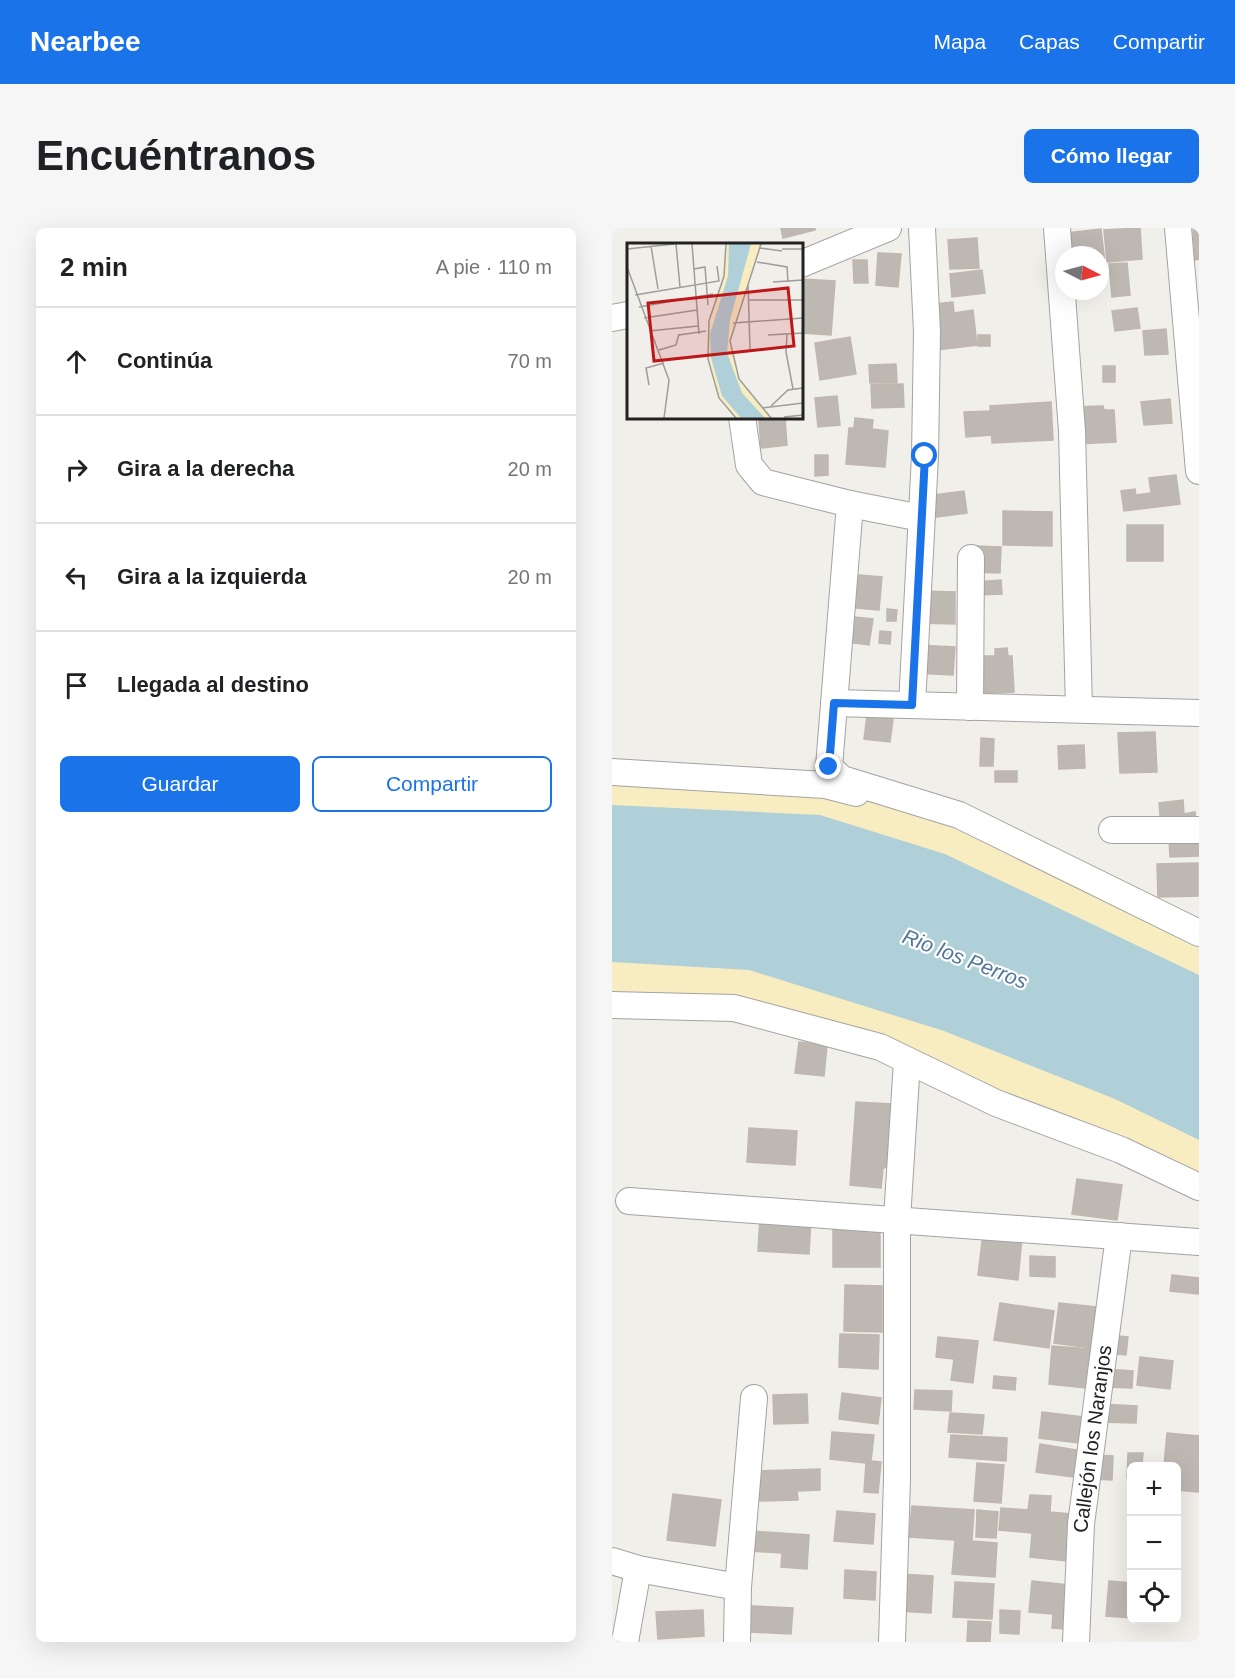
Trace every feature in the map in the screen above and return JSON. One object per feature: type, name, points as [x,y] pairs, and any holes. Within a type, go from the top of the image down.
[{"type":"street","points":[[802,264],[888,228]]},
{"type":"street","points":[[912,705],[927,332],[922,228]]},
{"type":"street","points":[[1057,228],[1072,431],[1078,709]]},
{"type":"street","points":[[1178,228],[1199,471]]},
{"type":"street","points":[[612,318],[627,315]]},
{"type":"street","points":[[742,418],[749,465],[763,482],[850,504],[921,518]]},
{"type":"street","points":[[850,504],[829,767],[842,779],[959,815],[1199,934]]},
{"type":"street","points":[[970,707],[971,558]]},
{"type":"street","points":[[834,703],[1199,713]]},
{"type":"street","points":[[612,772],[825,785],[954,818],[1199,934]]},
{"type":"street","points":[[1112,830],[1199,830]]},
{"type":"street","points":[[612,1005],[734,1008],[880,1047],[996,1103],[1121,1150],[1199,1187]]},
{"type":"street","points":[[892,1642],[897,1479],[897,1219],[907,1061]]},
{"type":"street","points":[[629,1201],[1199,1242]]},
{"type":"street","name":"Callejón los Naranjos","points":[[1076,1642],[1081,1524],[1119,1236]]},
{"type":"street","points":[[737,1642],[738,1587],[754,1398]]},
{"type":"street","points":[[612,1561],[638,1569],[738,1587]]},
{"type":"street","points":[[625,1642],[638,1569]]},
{"type":"sand","points":[[612,772],[825,785],[954,818],[1199,935],[1199,1187],[907,1061],[734,1008],[612,1005]]},
{"type":"water","name":"Rio los Perros","points":[[612,805],[820,815],[945,854],[1199,975],[1199,1140],[1115,1099],[944,1031],[749,970],[612,962]]},
{"type":"building","points":[[781,228],[815,228],[815,230],[783,238]]},
{"type":"building","points":[[1140,228],[1142,259],[1109,262],[1109,246],[1106,246],[1104,230]]},
{"type":"building","points":[[1193,228],[1199,228],[1199,259],[1195,260]]},
{"type":"building","points":[[1101,229],[1103,246],[1068,246],[1067,233]]},
{"type":"building","points":[[977,238],[979,268],[950,269],[948,240]]},
{"type":"building","points":[[878,253],[901,254],[898,287],[876,285]]},
{"type":"building","points":[[853,260],[867,260],[868,283],[854,283]]},
{"type":"building","points":[[1127,263],[1130,295],[1112,297],[1109,264]]},
{"type":"building","points":[[982,270],[985,293],[952,297],[950,274]]},
{"type":"building","points":[[802,279],[835,281],[831,335],[802,333]]},
{"type":"building","points":[[953,302],[954,313],[973,310],[977,345],[937,350],[934,304]]},
{"type":"building","points":[[1137,308],[1140,328],[1115,331],[1112,311]]},
{"type":"building","points":[[1166,329],[1168,354],[1145,355],[1143,331]]},
{"type":"building","points":[[978,335],[990,335],[990,346],[978,346]]},
{"type":"building","points":[[850,337],[856,374],[820,380],[815,343]]},
{"type":"building","points":[[896,364],[897,383],[870,383],[869,365]]},
{"type":"building","points":[[1103,366],[1115,366],[1115,382],[1103,382]]},
{"type":"building","points":[[903,384],[904,407],[872,408],[871,385]]},
{"type":"building","points":[[837,396],[840,425],[818,427],[815,398]]},
{"type":"building","points":[[1170,399],[1172,423],[1144,425],[1141,402]]},
{"type":"building","points":[[1051,402],[1053,440],[992,443],[990,406]]},
{"type":"building","points":[[1103,406],[1104,410],[1114,410],[1116,442],[1075,444],[1073,407]]},
{"type":"building","points":[[990,411],[992,435],[966,437],[964,412]]},
{"type":"building","points":[[785,418],[787,445],[761,448],[759,420]]},
{"type":"building","points":[[855,418],[873,420],[872,429],[888,431],[885,467],[846,464],[849,428],[854,428]]},
{"type":"building","points":[[815,455],[828,455],[828,475],[815,476]]},
{"type":"building","points":[[1176,475],[1180,504],[1124,511],[1121,491],[1135,489],[1136,495],[1151,493],[1149,478]]},
{"type":"building","points":[[964,491],[967,513],[929,518],[926,496]]},
{"type":"building","points":[[1003,511],[1052,512],[1052,546],[1003,545]]},
{"type":"building","points":[[1127,525],[1163,525],[1163,561],[1127,561]]},
{"type":"building","points":[[976,546],[1001,547],[1000,573],[974,572]]},
{"type":"building","points":[[847,574],[882,577],[879,610],[844,607]]},
{"type":"building","points":[[1001,580],[1002,594],[977,595],[976,582]]},
{"type":"building","points":[[919,591],[955,592],[955,624],[919,623]]},
{"type":"building","points":[[887,609],[897,610],[896,621],[887,621]]},
{"type":"building","points":[[844,616],[873,619],[869,645],[840,641]]},
{"type":"building","points":[[880,631],[891,632],[890,644],[879,643]]},
{"type":"building","points":[[916,645],[955,647],[953,675],[914,673]]},
{"type":"building","points":[[1007,648],[1008,656],[1012,656],[1014,692],[973,694],[979,656],[995,656],[995,649]]},
{"type":"building","points":[[867,716],[893,719],[890,742],[864,739]]},
{"type":"building","points":[[1155,732],[1157,772],[1120,773],[1118,733]]},
{"type":"building","points":[[981,738],[994,739],[993,766],[980,766]]},
{"type":"building","points":[[1084,745],[1085,768],[1059,769],[1058,746]]},
{"type":"building","points":[[995,771],[1017,771],[1017,782],[995,782]]},
{"type":"building","points":[[1183,800],[1184,814],[1195,812],[1196,823],[1161,827],[1159,803]]},
{"type":"building","points":[[1169,837],[1199,837],[1199,856],[1170,857]]},
{"type":"building","points":[[1198,863],[1198,896],[1158,897],[1157,864]]},
{"type":"building","points":[[799,1042],[827,1045],[824,1076],[795,1073]]},
{"type":"building","points":[[856,1102],[891,1104],[887,1166],[883,1169],[881,1188],[850,1185]]},
{"type":"building","points":[[749,1128],[797,1131],[795,1165],[747,1162]]},
{"type":"building","points":[[1077,1179],[1122,1185],[1117,1220],[1072,1214]]},
{"type":"building","points":[[760,1217],[811,1219],[809,1254],[758,1251]]},
{"type":"building","points":[[833,1223],[880,1223],[880,1267],[833,1267]]},
{"type":"building","points":[[983,1233],[1022,1237],[1018,1280],[978,1275]]},
{"type":"building","points":[[1030,1256],[1055,1257],[1055,1277],[1030,1276]]},
{"type":"building","points":[[1172,1275],[1199,1278],[1199,1294],[1170,1291]]},
{"type":"building","points":[[845,1285],[882,1286],[882,1332],[844,1331]]},
{"type":"building","points":[[1000,1303],[1054,1311],[1049,1348],[994,1340]]},
{"type":"building","points":[[1059,1303],[1096,1307],[1091,1348],[1054,1343]]},
{"type":"building","points":[[840,1334],[879,1335],[878,1369],[839,1367]]},
{"type":"building","points":[[1108,1335],[1128,1337],[1126,1355],[1106,1353]]},
{"type":"building","points":[[938,1337],[978,1341],[973,1383],[951,1380],[954,1359],[936,1357]]},
{"type":"building","points":[[1052,1346],[1090,1349],[1086,1388],[1049,1384]]},
{"type":"building","points":[[1140,1357],[1173,1361],[1170,1389],[1137,1385]]},
{"type":"building","points":[[1105,1369],[1133,1371],[1132,1388],[1104,1387]]},
{"type":"building","points":[[994,1376],[1016,1378],[1015,1390],[993,1388]]},
{"type":"building","points":[[915,1390],[952,1391],[951,1411],[914,1409]]},
{"type":"building","points":[[842,1393],[881,1398],[878,1424],[839,1419]]},
{"type":"building","points":[[807,1394],[808,1423],[774,1424],[773,1395]]},
{"type":"building","points":[[1099,1404],[1137,1406],[1136,1423],[1098,1422]]},
{"type":"building","points":[[1042,1412],[1083,1417],[1079,1443],[1039,1438]]},
{"type":"building","points":[[950,1413],[984,1415],[982,1434],[948,1432]]},
{"type":"building","points":[[832,1432],[874,1435],[871,1461],[881,1462],[878,1493],[864,1492],[866,1463],[830,1459]]},
{"type":"building","points":[[1167,1433],[1199,1436],[1199,1492],[1181,1490],[1181,1462],[1164,1462]]},
{"type":"building","points":[[951,1435],[1007,1438],[1006,1461],[949,1457]]},
{"type":"building","points":[[1040,1444],[1077,1450],[1073,1477],[1036,1472]]},
{"type":"building","points":[[1128,1453],[1143,1453],[1142,1462],[1128,1462]]},
{"type":"building","points":[[1093,1455],[1113,1456],[1112,1480],[1092,1479]]},
{"type":"building","points":[[977,1463],[1004,1465],[1001,1503],[974,1501]]},
{"type":"building","points":[[820,1469],[820,1490],[797,1491],[798,1500],[758,1501],[758,1471]]},
{"type":"building","points":[[673,1494],[721,1500],[715,1546],[667,1540]]},
{"type":"building","points":[[1030,1495],[1051,1496],[1050,1512],[1071,1514],[1067,1561],[1030,1557],[1032,1533],[999,1530],[1001,1508],[1028,1510]]},
{"type":"building","points":[[912,1506],[974,1510],[972,1541],[997,1543],[995,1577],[952,1574],[955,1540],[909,1537]]},
{"type":"building","points":[[977,1510],[998,1512],[996,1538],[976,1537]]},
{"type":"building","points":[[837,1511],[875,1514],[873,1544],[834,1541]]},
{"type":"building","points":[[751,1531],[809,1535],[807,1569],[781,1567],[782,1553],[750,1551]]},
{"type":"building","points":[[845,1570],[876,1572],[875,1600],[844,1598]]},
{"type":"building","points":[[899,1574],[933,1576],[931,1613],[897,1611]]},
{"type":"building","points":[[1032,1581],[1069,1585],[1066,1629],[1052,1628],[1053,1614],[1029,1612]]},
{"type":"building","points":[[1109,1581],[1127,1583],[1127,1618],[1106,1616]]},
{"type":"building","points":[[955,1582],[994,1584],[992,1619],[953,1617]]},
{"type":"building","points":[[752,1606],[793,1608],[791,1634],[751,1632]]},
{"type":"building","points":[[703,1610],[704,1636],[658,1639],[656,1612]]},
{"type":"building","points":[[1000,1610],[1020,1611],[1019,1634],[1000,1633]]},
{"type":"building","points":[[968,1621],[991,1622],[990,1642],[967,1642]]},
{"type":"route","points":[[829,767],[834,703],[912,705],[925,456]]}]
